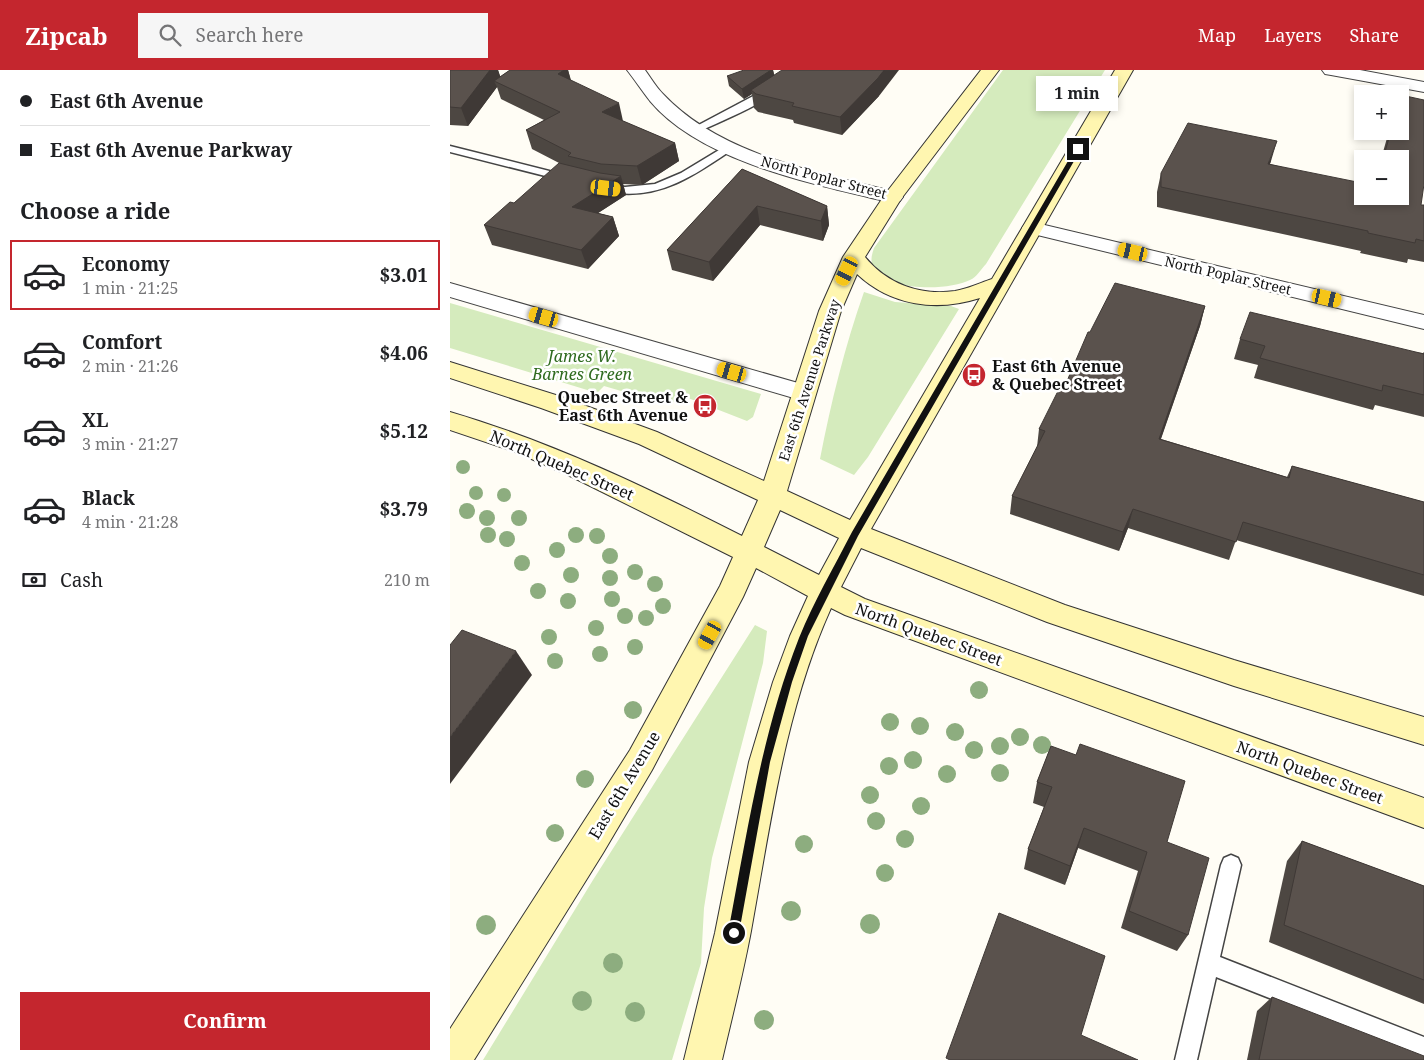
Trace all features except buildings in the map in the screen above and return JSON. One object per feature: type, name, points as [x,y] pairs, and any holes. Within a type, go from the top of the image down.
[{"type":"main road","name":"East 6th Avenue Parkway","points":[[772,497],[830,311],[854,257],[893,197],[990,70]]},
{"type":"main road","points":[[703,1060],[734,933],[765,762],[788,682],[804,636],[855,534],[1124,70]]},
{"type":"main road","points":[[854,257],[863,270],[878,282],[913,296],[938,299],[955,298],[1000,284]]},
{"type":"main road","points":[[450,370],[597,418],[648,438],[855,534],[1075,620],[1234,673],[1424,731]]},
{"type":"main road","name":"North Quebec Street","points":[[450,421],[527,448],[581,470],[706,530],[824,593],[891,622],[1424,812]]},
{"type":"main road","name":"East 6th Avenue","points":[[452,1060],[641,760],[710,635],[749,554],[772,497]]},
{"type":"street","name":"North Poplar Street","points":[[636,70],[666,106],[677,116],[747,156],[801,174],[893,197]]},
{"type":"street","points":[[1331,70],[1424,87]]},
{"type":"street","name":"North Poplar Street","points":[[1032,228],[1424,322]]},
{"type":"street","points":[[450,290],[804,393]]},
{"type":"lane","points":[[696,128],[768,93],[785,81],[795,70]]},
{"type":"lane","points":[[597,186],[643,192],[657,188],[675,182],[729,147]]},
{"type":"lane","points":[[450,149],[578,182]]},
{"type":"lane","points":[[1186,1060],[1231,865]]},
{"type":"lane","points":[[1208,964],[1424,1048]]},
{"type":"green space","points":[[1003,70],[1105,70],[986,264],[977,275],[960,284],[918,287],[891,281],[880,275],[872,264],[871,259],[874,248]]},
{"type":"green space","points":[[864,292],[895,302],[951,306],[959,309],[868,457],[854,475],[820,459],[839,374]]},
{"type":"green space","name":"James W. Barnes Green","points":[[450,303],[761,394],[753,417],[747,421],[683,396],[678,402],[652,400],[604,386],[597,393],[450,348]]},
{"type":"green space","points":[[755,625],[767,631],[763,663],[712,858],[704,908],[701,963],[672,1060],[483,1060],[593,880]]},
{"type":"place","name":"East 6th Avenue & Quebec Street","points":[[974,375]]},
{"type":"place","name":"Quebec Street & East 6th Avenue","points":[[705,406]]},
{"type":"route","points":[[734,933],[765,762],[788,682],[804,636],[855,534],[1078,149]]}]
